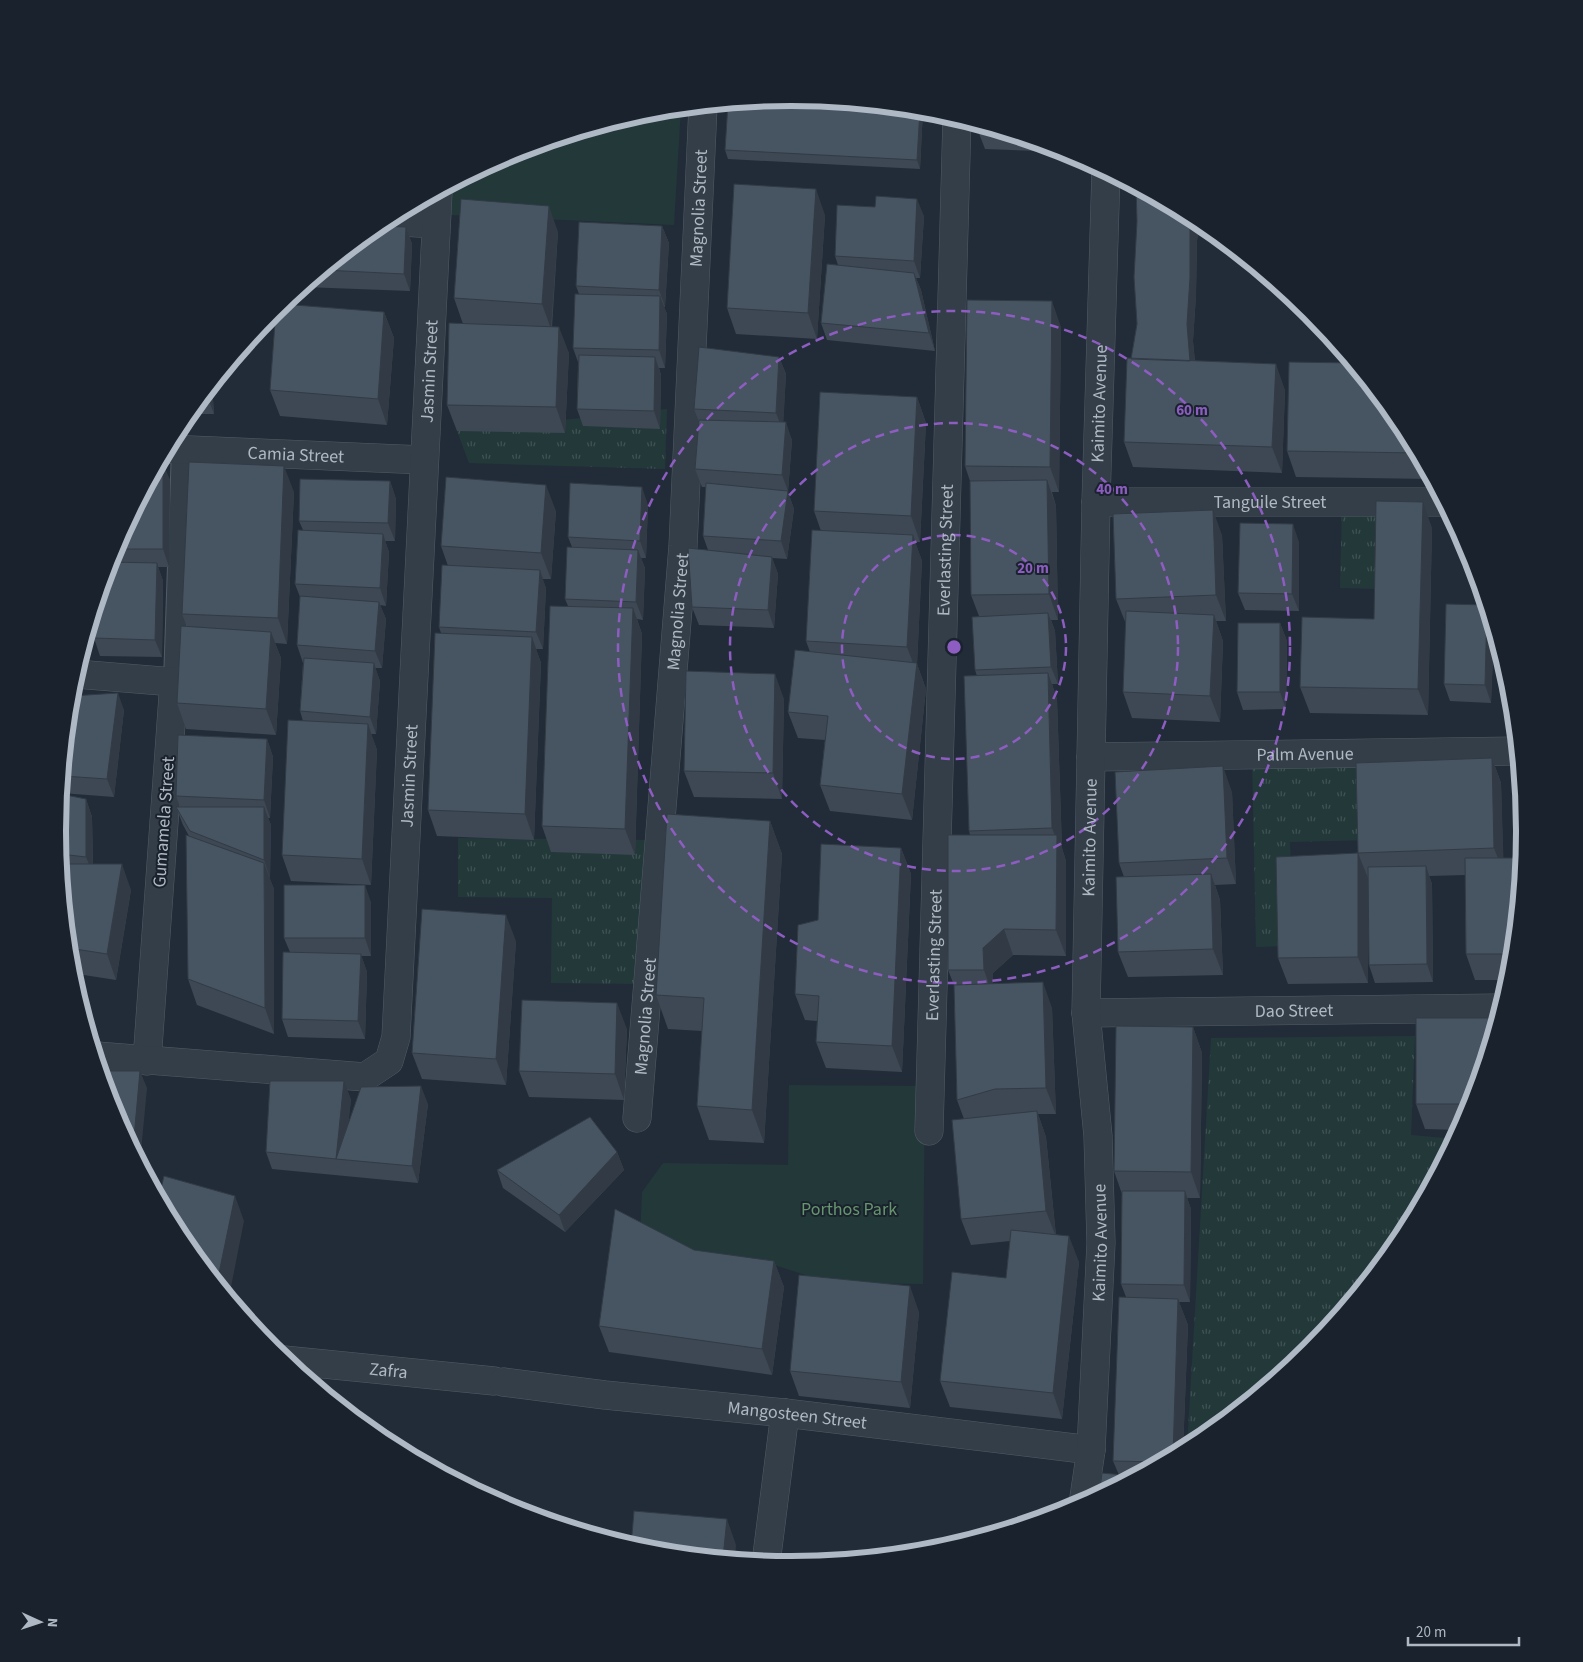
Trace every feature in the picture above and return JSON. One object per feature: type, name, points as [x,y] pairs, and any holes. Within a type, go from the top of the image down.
[{"type":"street","name":"Magnolia Street","points":[[637,1118],[683,546],[703,111]]},
{"type":"street","name":"Everlasting Street","points":[[929,1131],[957,125]]},
{"type":"street","name":"Kaimito Avenue","points":[[1085,1494],[1091,1450],[1101,1243],[1098,1136],[1086,1013],[1096,502],[1106,178]]},
{"type":"street","name":"Jasmin Street","points":[[103,1057],[365,1077],[389,1061],[396,1038],[438,198]]},
{"type":"street","points":[[399,222],[436,224]]},
{"type":"street","name":"Camia Street","points":[[175,449],[424,460]]},
{"type":"street","name":"Tanguile Street","points":[[1096,502],[1438,502]]},
{"type":"street","points":[[84,675],[174,682]]},
{"type":"street","name":"Gumamela Street","points":[[147,1061],[174,682]]},
{"type":"street","name":"Palm Avenue","points":[[1091,757],[1512,751]]},
{"type":"street","name":"Dao Street","points":[[1086,1013],[1495,1008]]},
{"type":"street","name":"Zafra","points":[[314,1373],[498,1382]]},
{"type":"street","name":"Mangosteen Street","points":[[498,1382],[785,1413],[1091,1450]]},
{"type":"street","points":[[767,1555],[785,1413]]},
{"type":"lane","points":[[174,682],[175,449]]},
{"type":"green space","points":[[681,115],[674,225],[450,215],[452,191],[514,161],[558,144],[604,130]]},
{"type":"green space","points":[[667,409],[665,469],[469,463],[457,431]]},
{"type":"green space","points":[[1342,507],[1381,508],[1379,589],[1340,588]]},
{"type":"green space","points":[[1369,755],[1370,840],[1290,842],[1293,946],[1256,947],[1252,757]]},
{"type":"green space","points":[[458,838],[645,840],[644,984],[551,983],[552,898],[458,897]]},
{"type":"green space","points":[[1415,1036],[1411,1135],[1448,1138],[1420,1194],[1395,1234],[1367,1273],[1337,1309],[1270,1376],[1233,1406],[1188,1438],[1211,1038]]},
{"type":"green space","name":"Porthos Park","points":[[789,1085],[925,1086],[923,1284],[830,1283],[753,1258],[674,1258],[640,1237],[642,1192],[663,1163],[788,1165]]},
{"type":"building","points":[[792,106],[839,107],[920,118],[917,160],[725,150],[728,109]]},
{"type":"building","points":[[734,184],[816,189],[808,313],[727,308]]},
{"type":"building","points":[[1136,194],[1190,226],[1190,278],[1187,324],[1190,361],[1131,359],[1137,324],[1134,277],[1137,221]]},
{"type":"building","points":[[876,196],[917,199],[914,261],[835,256],[837,205],[875,207]]},
{"type":"building","points":[[461,199],[549,206],[542,304],[454,298]]},
{"type":"building","points":[[579,222],[662,226],[659,290],[576,286]]},
{"type":"building","points":[[391,226],[406,227],[404,274],[332,270]]},
{"type":"building","points":[[827,264],[914,273],[929,333],[821,323]]},
{"type":"building","points":[[575,294],[660,296],[659,350],[573,348]]},
{"type":"building","points":[[967,300],[1052,301],[1050,467],[965,466]]},
{"type":"building","points":[[293,305],[384,312],[378,399],[270,390],[275,322]]},
{"type":"building","points":[[449,323],[559,327],[556,407],[447,405]]},
{"type":"building","points":[[699,347],[779,357],[776,413],[694,409]]},
{"type":"building","points":[[579,355],[655,357],[654,411],[577,409]]},
{"type":"building","points":[[1127,358],[1276,364],[1272,447],[1124,442]]},
{"type":"building","points":[[1289,362],[1345,363],[1367,389],[1411,453],[1287,451]]},
{"type":"building","points":[[820,392],[917,397],[911,516],[814,511]]},
{"type":"building","points":[[699,420],[786,422],[782,475],[695,469]]},
{"type":"building","points":[[189,462],[284,466],[278,618],[182,614]]},
{"type":"building","points":[[163,468],[163,549],[123,549]]},
{"type":"building","points":[[446,477],[546,485],[541,553],[441,546]]},
{"type":"building","points":[[300,479],[390,481],[388,523],[299,521]]},
{"type":"building","points":[[1047,480],[1049,594],[971,595],[970,481]]},
{"type":"building","points":[[570,483],[642,487],[640,541],[568,537]]},
{"type":"building","points":[[706,483],[788,491],[781,541],[703,536]]},
{"type":"building","points":[[1376,501],[1423,502],[1418,689],[1300,687],[1302,617],[1374,619]]},
{"type":"building","points":[[1213,510],[1216,595],[1116,599],[1113,514]]},
{"type":"building","points":[[1240,523],[1293,524],[1292,594],[1238,593]]},
{"type":"building","points":[[298,530],[383,534],[380,588],[295,584]]},
{"type":"building","points":[[812,530],[913,535],[907,647],[806,641]]},
{"type":"building","points":[[567,547],[638,550],[636,602],[565,599]]},
{"type":"building","points":[[688,548],[772,557],[768,610],[692,607]]},
{"type":"building","points":[[118,562],[157,563],[155,640],[94,638]]},
{"type":"building","points":[[442,565],[540,570],[536,632],[439,627]]},
{"type":"building","points":[[300,596],[379,602],[375,651],[297,645]]},
{"type":"building","points":[[1446,604],[1480,605],[1487,626],[1485,685],[1444,684]]},
{"type":"building","points":[[550,606],[633,608],[625,829],[542,826]]},
{"type":"building","points":[[1126,611],[1214,615],[1210,696],[1123,692]]},
{"type":"building","points":[[1048,613],[1051,667],[975,670],[972,617]]},
{"type":"building","points":[[1238,623],[1280,623],[1280,692],[1237,692]]},
{"type":"building","points":[[181,626],[271,632],[266,709],[177,703]]},
{"type":"building","points":[[435,633],[532,637],[525,814],[428,810]]},
{"type":"building","points":[[795,650],[917,663],[902,794],[820,785],[828,716],[788,712]]},
{"type":"building","points":[[304,658],[374,663],[370,717],[300,711]]},
{"type":"building","points":[[686,671],[775,674],[773,773],[684,771]]},
{"type":"building","points":[[1048,673],[1052,828],[969,831],[964,676]]},
{"type":"building","points":[[118,693],[107,779],[69,776],[72,736],[79,695]]},
{"type":"building","points":[[288,720],[368,724],[362,859],[282,855]]},
{"type":"building","points":[[178,735],[267,739],[264,800],[176,796]]},
{"type":"building","points":[[1492,758],[1494,848],[1358,853],[1356,763]]},
{"type":"building","points":[[1223,766],[1227,858],[1119,863],[1115,772]]},
{"type":"building","points":[[68,795],[86,799],[86,857],[67,855]]},
{"type":"building","points":[[176,807],[264,807],[264,860],[190,831]]},
{"type":"building","points":[[667,814],[770,821],[752,1110],[697,1106],[704,998],[656,995]]},
{"type":"building","points":[[186,835],[264,863],[265,1008],[188,979]]},
{"type":"building","points":[[948,835],[1057,835],[1056,930],[1004,929],[983,948],[984,970],[948,970]]},
{"type":"building","points":[[821,844],[901,848],[892,1046],[816,1042],[819,996],[795,994],[798,925],[818,920]]},
{"type":"building","points":[[1358,853],[1358,957],[1278,958],[1276,857]]},
{"type":"building","points":[[1465,858],[1516,858],[1511,926],[1506,954],[1466,954]]},
{"type":"building","points":[[67,864],[122,864],[107,954],[76,949],[72,926]]},
{"type":"building","points":[[1426,866],[1427,964],[1369,965],[1368,867]]},
{"type":"building","points":[[1211,874],[1213,949],[1118,952],[1116,877]]},
{"type":"building","points":[[284,885],[365,885],[365,938],[284,938]]},
{"type":"building","points":[[422,909],[506,915],[496,1059],[412,1053]]},
{"type":"building","points":[[283,952],[361,954],[358,1021],[282,1019]]},
{"type":"building","points":[[1043,982],[1046,1088],[995,1089],[957,1100],[954,985]]},
{"type":"building","points":[[522,1000],[617,1003],[615,1074],[519,1071]]},
{"type":"building","points":[[1416,1018],[1492,1018],[1464,1104],[1416,1104]]},
{"type":"building","points":[[1116,1026],[1193,1027],[1191,1172],[1114,1171]]},
{"type":"building","points":[[107,1071],[140,1071],[134,1137],[121,1109]]},
{"type":"building","points":[[270,1081],[344,1081],[336,1159],[266,1152]]},
{"type":"building","points":[[421,1086],[412,1166],[336,1159],[361,1087]]},
{"type":"building","points":[[1037,1111],[1046,1211],[961,1219],[952,1120]]},
{"type":"building","points":[[590,1117],[617,1152],[559,1215],[497,1170]]},
{"type":"building","points":[[164,1176],[235,1196],[218,1276],[188,1234],[161,1190]]},
{"type":"building","points":[[1122,1191],[1185,1191],[1184,1285],[1121,1284]]},
{"type":"building","points":[[615,1209],[694,1250],[774,1261],[762,1349],[599,1326]]},
{"type":"building","points":[[1011,1230],[1069,1236],[1053,1393],[940,1381],[952,1272],[1006,1278]]},
{"type":"building","points":[[799,1275],[910,1286],[901,1382],[790,1371]]},
{"type":"building","points":[[1119,1297],[1178,1299],[1173,1447],[1149,1462],[1113,1461]]},
{"type":"building","points":[[1102,1473],[1123,1475],[1112,1481],[1100,1487]]},
{"type":"building","points":[[634,1511],[727,1519],[724,1553],[632,1538]]}]
